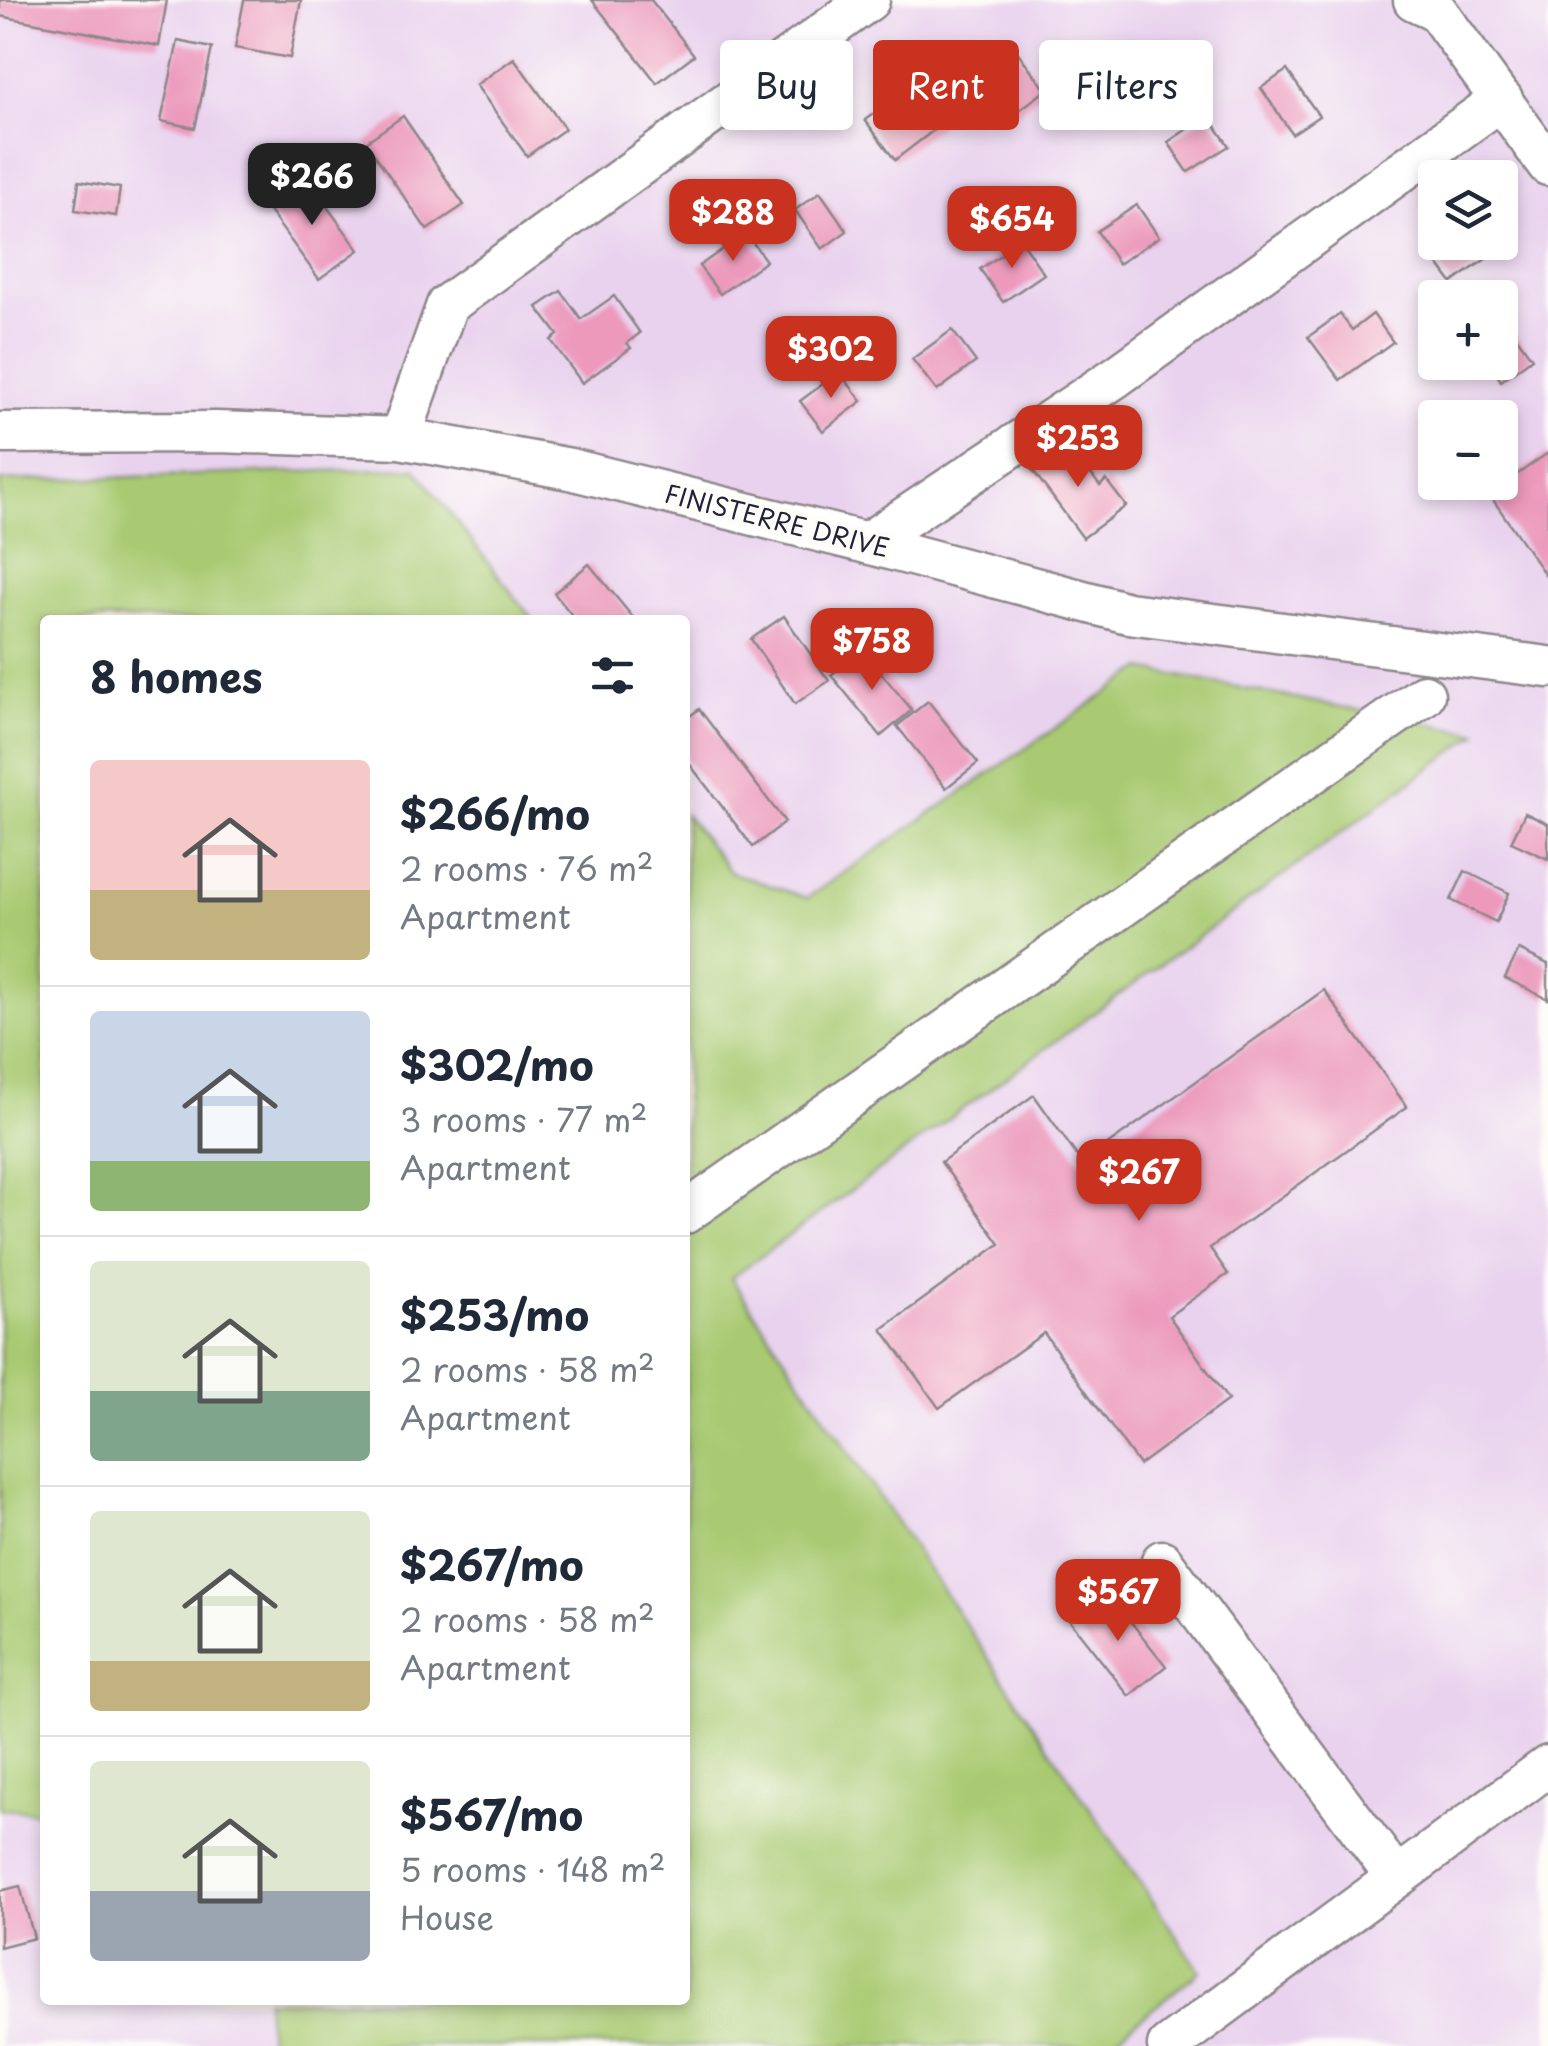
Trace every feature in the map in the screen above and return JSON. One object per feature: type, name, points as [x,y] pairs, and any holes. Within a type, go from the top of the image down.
[{"type":"street","points":[[400,438],[447,305],[868,0]]},
{"type":"street","points":[[1414,0],[1436,10],[1548,165]]},
{"type":"street","points":[[868,543],[1116,377],[1502,99]]},
{"type":"street","name":"FINISTERRE DRIVE","points":[[0,433],[217,432],[400,438],[570,469],[1128,613],[1548,668]]},
{"type":"street","points":[[690,1209],[1424,695]]},
{"type":"street","points":[[1162,1561],[1396,1876]]},
{"type":"street","points":[[1168,2046],[1548,1766]]},
{"type":"shaded area","points":[[0,0],[1548,0],[1548,2046],[0,2046]]},
{"type":"green space","points":[[415,468],[529,615],[40,615],[40,1812],[0,1809],[0,481]]},
{"type":"green space","points":[[1142,669],[1478,733],[731,1278],[1200,1971],[1106,2046],[269,2046],[266,2005],[690,2005],[690,820],[730,872],[807,898]]},
{"type":"building","points":[[0,0],[167,0],[159,46],[0,16]]},
{"type":"building","points":[[244,0],[301,0],[290,58],[235,48]]},
{"type":"building","points":[[592,0],[651,0],[694,55],[657,83]]},
{"type":"building","points":[[178,41],[212,48],[195,128],[161,121]]},
{"type":"building","points":[[1019,54],[1039,81],[1039,95],[1019,110]]},
{"type":"building","points":[[514,58],[565,129],[527,156],[476,85]]},
{"type":"building","points":[[1287,70],[1319,116],[1292,134],[1261,88]]},
{"type":"building","points":[[873,114],[873,130],[934,130],[895,160],[865,120]]},
{"type":"building","points":[[403,116],[464,205],[427,230],[366,142]]},
{"type":"building","points":[[1213,122],[1229,146],[1188,172],[1168,142],[1186,130],[1213,130]]},
{"type":"building","points":[[305,177],[359,250],[319,279],[266,207]]},
{"type":"building","points":[[79,181],[120,188],[116,216],[75,210]]},
{"type":"building","points":[[820,192],[847,231],[822,249],[795,210]]},
{"type":"building","points":[[1137,205],[1159,237],[1118,264],[1097,231]]},
{"type":"building","points":[[746,233],[766,261],[720,294],[699,266]]},
{"type":"building","points":[[1021,241],[1044,274],[1003,302],[980,269]]},
{"type":"building","points":[[1443,260],[1484,260],[1456,280],[1450,280],[1438,264]]},
{"type":"building","points":[[561,291],[581,319],[614,296],[640,333],[627,343],[631,348],[582,383],[551,340],[558,335],[537,307]]},
{"type":"building","points":[[1340,314],[1352,330],[1373,314],[1393,342],[1340,380],[1308,337]]},
{"type":"building","points":[[952,330],[976,362],[937,391],[912,359]]},
{"type":"building","points":[[1518,338],[1532,358],[1518,368]]},
{"type":"building","points":[[839,372],[862,401],[823,431],[800,401]]},
{"type":"building","points":[[1067,442],[1100,486],[1106,480],[1126,506],[1083,538],[1031,468]]},
{"type":"building","points":[[1548,453],[1548,579],[1493,500],[1518,500],[1518,474]]},
{"type":"building","points":[[589,564],[631,615],[572,615],[554,593]]},
{"type":"building","points":[[784,616],[829,681],[795,704],[751,639]]},
{"type":"building","points":[[862,650],[912,710],[881,736],[831,675]]},
{"type":"building","points":[[928,701],[978,763],[946,788],[897,726]]},
{"type":"building","points":[[699,709],[785,822],[753,847],[690,765],[690,716]]},
{"type":"building","points":[[1525,813],[1548,824],[1548,859],[1511,842]]},
{"type":"building","points":[[1465,871],[1509,893],[1496,922],[1451,900]]},
{"type":"building","points":[[1519,950],[1548,964],[1548,999],[1505,978]]},
{"type":"building","points":[[1324,990],[1407,1107],[1210,1248],[1228,1274],[1169,1316],[1228,1400],[1139,1465],[1044,1333],[939,1408],[882,1329],[1000,1244],[941,1162],[1034,1095],[1082,1163]]},
{"type":"building","points":[[1107,1592],[1166,1666],[1129,1696],[1070,1621]]},
{"type":"building","points":[[20,1886],[34,1938],[0,1947],[0,1891]]}]
